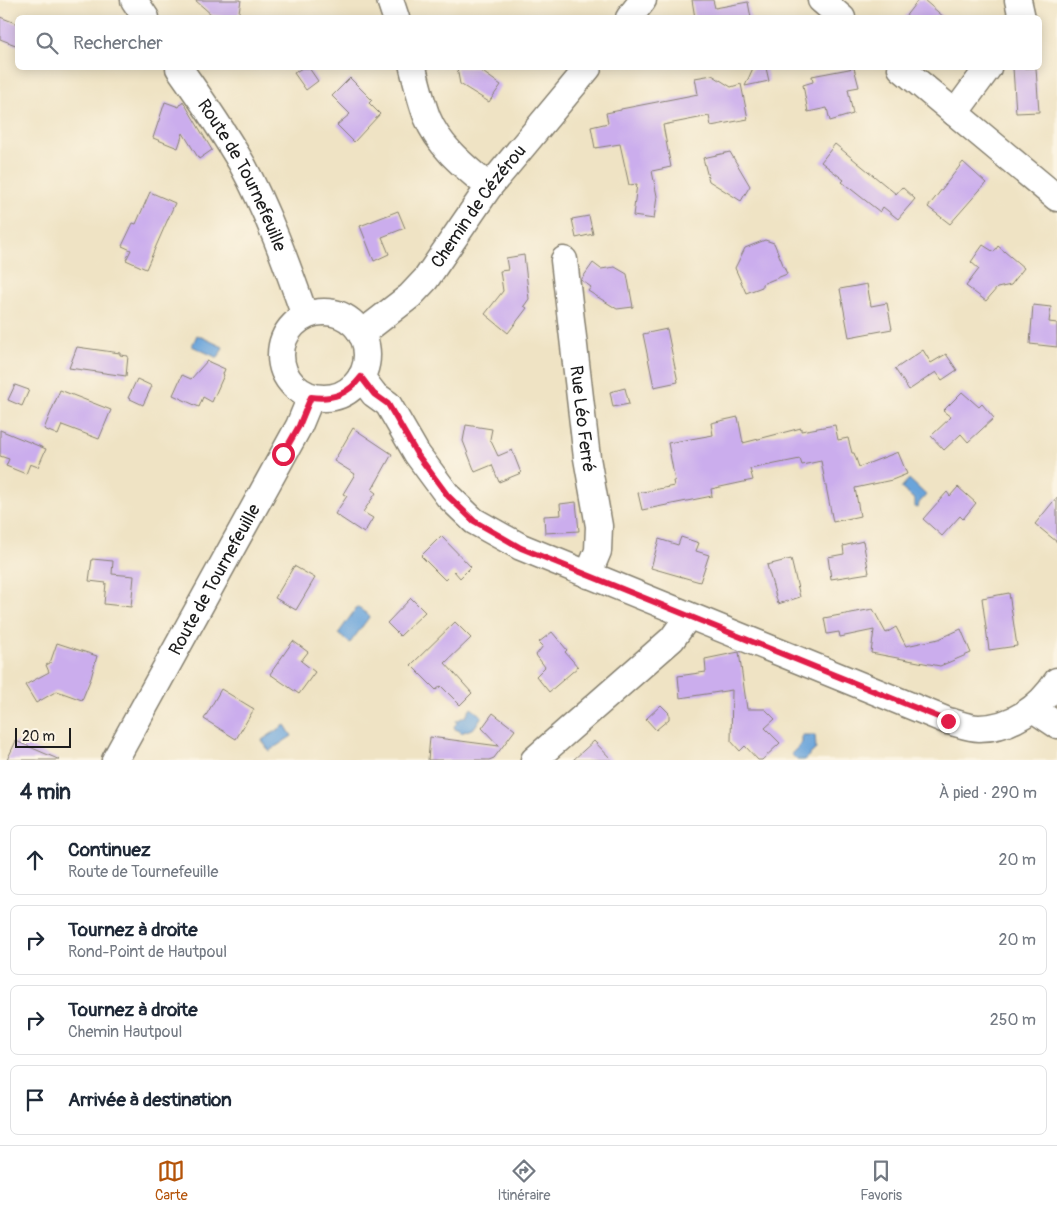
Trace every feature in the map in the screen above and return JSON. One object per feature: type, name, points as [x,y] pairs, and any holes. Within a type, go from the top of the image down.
[{"type":"street","points":[[134,0],[144,15]]},
{"type":"street","points":[[390,0],[395,15]]},
{"type":"street","points":[[632,15],[644,0]]},
{"type":"street","points":[[821,0],[838,15]]},
{"type":"street","points":[[1018,0],[1021,15]]},
{"type":"street","name":"Route de Tournefeuille","points":[[181,70],[220,128],[249,180],[276,238],[305,316]]},
{"type":"street","points":[[413,70],[427,116],[437,136],[455,158],[489,187]]},
{"type":"street","name":"Chemin de Cézérou","points":[[361,334],[410,296],[426,279],[489,187],[586,70]]},
{"type":"street","points":[[903,70],[1057,198]]},
{"type":"street","points":[[955,113],[987,70]]},
{"type":"street","name":"Rue Léo Ferré","points":[[564,260],[587,458],[599,526],[598,551],[588,575]]},
{"type":"street","points":[[327,312],[338,314],[351,322],[361,334],[367,355],[365,365],[361,377],[342,394],[329,398],[311,397],[296,388],[284,372],[280,357],[287,332],[305,316],[327,312]]},
{"type":"street","points":[[361,377],[374,394],[388,404],[403,432],[430,474],[464,512],[474,521],[513,544],[948,721],[977,728],[1004,725],[1033,709],[1057,681]]},
{"type":"street","name":"Route de Tournefeuille","points":[[114,760],[299,426],[311,397]]},
{"type":"street","points":[[534,760],[672,639],[687,615]]},
{"type":"street","points":[[1033,709],[1057,725]]},
{"type":"water","points":[[197,335],[223,347],[218,358],[192,346]]},
{"type":"water","points":[[909,479],[926,495],[919,503],[918,508],[915,507],[915,500],[901,488]]},
{"type":"water","points":[[357,607],[370,616],[350,643],[338,634]]},
{"type":"water","points":[[471,708],[482,716],[474,728],[461,733],[455,729],[456,721],[466,716]]},
{"type":"water","points":[[285,725],[292,736],[269,751],[262,740]]},
{"type":"water","points":[[802,735],[815,735],[816,749],[804,760],[797,760],[791,754],[802,743]]},
{"type":"building","points":[[195,0],[241,0],[238,15],[212,15]]},
{"type":"building","points":[[692,0],[713,0],[715,8],[748,2],[750,15],[694,15]]},
{"type":"building","points":[[918,0],[924,0],[942,15],[906,15]]},
{"type":"building","points":[[0,17],[15,23],[15,45],[0,39]]},
{"type":"building","points":[[299,70],[310,70],[318,81],[306,90],[294,73]]},
{"type":"building","points":[[457,70],[480,70],[501,85],[489,102],[460,84]]},
{"type":"building","points":[[752,70],[766,70],[769,81],[745,86]]},
{"type":"building","points":[[844,70],[855,70],[859,87],[848,89],[853,114],[830,121],[827,108],[808,112],[803,85],[813,82],[812,76]]},
{"type":"building","points":[[1013,70],[1036,70],[1039,112],[1016,113]]},
{"type":"building","points":[[712,75],[731,87],[741,84],[748,119],[711,126],[709,116],[663,125],[671,167],[652,171],[657,196],[654,219],[633,216],[637,184],[629,185],[620,144],[595,148],[591,127],[608,123],[606,113],[698,94],[695,78]]},
{"type":"building","points":[[350,78],[372,100],[369,103],[380,114],[354,142],[337,125],[350,114],[332,96]]},
{"type":"building","points":[[183,101],[212,150],[199,159],[183,133],[178,148],[153,138],[165,102],[179,107]]},
{"type":"building","points":[[835,144],[896,194],[902,187],[915,199],[898,219],[883,207],[880,212],[842,182],[844,180],[821,162]]},
{"type":"building","points":[[730,152],[750,186],[741,201],[709,181],[703,158]]},
{"type":"building","points":[[963,162],[986,183],[950,224],[928,207]]},
{"type":"building","points":[[150,192],[175,203],[146,269],[126,260],[131,250],[122,246],[133,223],[136,224]]},
{"type":"building","points":[[398,211],[405,228],[382,237],[389,254],[374,261],[360,226]]},
{"type":"building","points":[[589,216],[593,234],[576,238],[572,219]]},
{"type":"building","points":[[765,240],[774,243],[787,274],[746,293],[735,268],[745,248]]},
{"type":"building","points":[[983,245],[994,252],[998,246],[1024,268],[1011,285],[997,288],[986,301],[966,286],[979,269],[971,262]]},
{"type":"building","points":[[524,255],[529,299],[524,306],[527,308],[508,333],[485,314],[503,291],[500,271],[508,270],[506,258]]},
{"type":"building","points":[[593,263],[601,269],[615,267],[627,274],[633,307],[617,309],[588,291],[591,287],[581,280]]},
{"type":"building","points":[[867,284],[871,306],[887,303],[892,329],[849,337],[840,289]]},
{"type":"building","points":[[1033,305],[1051,307],[1049,322],[1057,323],[1057,347],[1030,344]]},
{"type":"building","points":[[667,329],[678,382],[654,387],[643,334]]},
{"type":"building","points":[[77,347],[120,353],[120,355],[128,356],[126,376],[69,368]]},
{"type":"building","points":[[923,350],[931,363],[946,354],[957,370],[942,380],[936,372],[909,390],[895,369]]},
{"type":"building","points":[[207,361],[225,369],[212,402],[203,397],[199,407],[173,395],[182,375],[191,379]]},
{"type":"building","points":[[137,379],[152,386],[143,405],[128,398]]},
{"type":"building","points":[[15,385],[29,390],[22,406],[8,400]]},
{"type":"building","points":[[625,388],[629,404],[613,407],[610,392]]},
{"type":"building","points":[[60,390],[111,410],[99,439],[62,425],[58,435],[44,429]]},
{"type":"building","points":[[962,392],[979,407],[982,404],[994,418],[968,442],[961,434],[944,450],[931,436],[951,417],[943,411]]},
{"type":"building","points":[[738,417],[743,443],[801,428],[801,431],[835,425],[838,440],[848,438],[852,453],[854,453],[859,467],[898,452],[907,474],[892,480],[855,488],[860,516],[833,522],[821,461],[802,465],[800,459],[750,469],[753,480],[711,489],[712,496],[642,510],[638,493],[674,486],[673,481],[675,481],[668,443],[713,435],[711,423]]},
{"type":"building","points":[[466,425],[492,429],[490,439],[498,456],[512,450],[521,473],[499,482],[492,465],[475,472],[463,441]]},
{"type":"building","points":[[353,428],[392,454],[372,490],[376,493],[363,512],[373,518],[364,533],[335,514],[347,496],[343,494],[355,474],[334,461]]},
{"type":"building","points":[[0,430],[46,449],[38,467],[30,464],[26,474],[6,466],[9,459],[0,456]]},
{"type":"building","points":[[958,487],[976,503],[963,519],[960,516],[942,536],[923,519],[947,492],[950,496]]},
{"type":"building","points":[[1057,497],[1057,542],[1035,524]]},
{"type":"building","points":[[576,502],[579,531],[545,533],[544,516],[561,515],[560,504]]},
{"type":"building","points":[[441,536],[471,567],[460,578],[454,571],[445,580],[421,556]]},
{"type":"building","points":[[681,537],[699,543],[696,551],[709,555],[700,582],[651,568],[659,539],[678,545]]},
{"type":"building","points":[[863,541],[869,573],[831,579],[828,557],[844,554],[843,546]]},
{"type":"building","points":[[92,559],[113,561],[112,574],[134,576],[131,607],[104,604],[106,583],[89,581]]},
{"type":"building","points":[[791,559],[800,597],[778,604],[767,565]]},
{"type":"building","points":[[294,566],[315,578],[296,610],[275,598]]},
{"type":"building","points":[[1009,593],[1017,646],[989,650],[982,598]]},
{"type":"building","points":[[411,598],[425,612],[400,636],[387,623]]},
{"type":"building","points":[[873,609],[886,633],[896,627],[906,646],[939,639],[961,629],[971,653],[940,666],[871,653],[874,630],[840,637],[839,632],[827,634],[824,618]]},
{"type":"building","points":[[455,622],[471,638],[445,663],[472,693],[460,705],[441,686],[436,690],[411,665]]},
{"type":"building","points":[[552,632],[578,667],[549,692],[536,676],[545,667],[536,655],[543,646],[539,642]]},
{"type":"building","points":[[293,641],[308,652],[301,661],[315,672],[299,694],[270,674]]},
{"type":"building","points":[[57,643],[97,656],[91,678],[82,700],[57,691],[36,703],[25,685],[49,672],[46,665],[50,663]]},
{"type":"building","points":[[739,652],[747,709],[765,709],[775,719],[765,728],[780,743],[762,760],[758,760],[745,746],[740,751],[731,741],[732,690],[680,698],[678,676],[706,672],[705,659]]},
{"type":"building","points":[[221,689],[254,709],[236,739],[204,719]]},
{"type":"building","points":[[661,705],[669,713],[669,719],[656,730],[646,719]]},
{"type":"building","points":[[493,713],[515,730],[494,758],[489,760],[428,760],[430,737],[499,746],[482,728]]},
{"type":"building","points":[[16,741],[60,760],[7,760]]},
{"type":"building","points":[[594,741],[612,760],[573,760]]},
{"type":"route","points":[[283,454],[299,426],[311,397],[329,398],[342,394],[349,390],[361,377],[374,394],[388,404],[403,432],[430,474],[448,496],[474,521],[504,539],[521,548],[948,721]]}]
